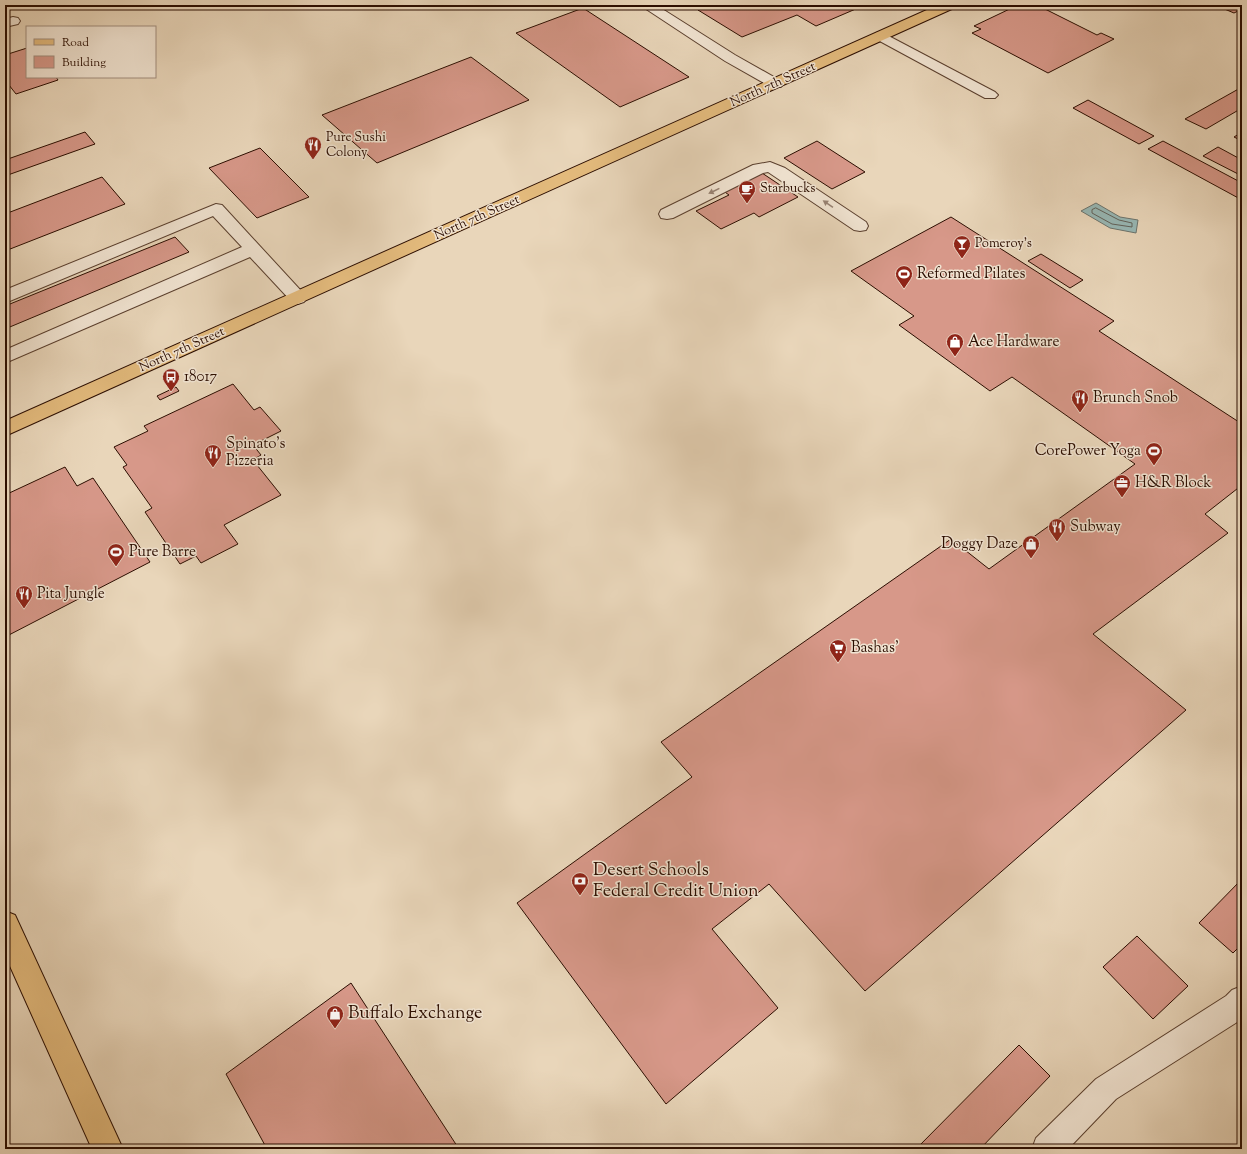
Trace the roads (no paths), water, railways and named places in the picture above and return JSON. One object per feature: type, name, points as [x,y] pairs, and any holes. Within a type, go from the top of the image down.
[{"type":"main road","name":"North 7th Street","points":[[5,429],[949,5]]},
{"type":"main road","points":[[5,924],[108,1149]]},
{"type":"street","points":[[647,5],[730,58],[776,84]]},
{"type":"street","points":[[881,36],[990,95]]},
{"type":"street","points":[[666,214],[759,168],[770,167],[779,171],[860,226]]},
{"type":"street","points":[[5,297],[216,209],[298,298]]},
{"type":"street","points":[[5,357],[253,249]]},
{"type":"street","points":[[1046,1149],[1106,1089],[1236,1006],[1242,1000]]},
{"type":"water","points":[[1096,203],[1120,217],[1138,220],[1136,233],[1110,228],[1081,211]]},
{"type":"place","name":"Pure Sushi Colony","points":[[313,160]]},
{"type":"place","name":"Starbucks","points":[[747,204]]},
{"type":"place","name":"Pomeroy's","points":[[962,259]]},
{"type":"place","name":"Reformed Pilates","points":[[904,289]]},
{"type":"place","name":"Ace Hardware","points":[[955,357]]},
{"type":"place","name":"18017","points":[[171,392]]},
{"type":"place","name":"Brunch Snob","points":[[1080,413]]},
{"type":"place","name":"CorePower Yoga","points":[[1154,466]]},
{"type":"place","name":"Spinato's Pizzeria","points":[[213,468]]},
{"type":"place","name":"H&R Block","points":[[1122,498]]},
{"type":"place","name":"Subway","points":[[1057,542]]},
{"type":"place","name":"Doggy Daze","points":[[1031,559]]},
{"type":"place","name":"Pure Barre","points":[[116,567]]},
{"type":"place","name":"Pita Jungle","points":[[24,609]]},
{"type":"place","name":"Bashas'","points":[[838,663]]},
{"type":"place","name":"Desert Schools Federal Credit Union","points":[[580,896]]},
{"type":"place","name":"Buffalo Exchange","points":[[335,1029]]}]
